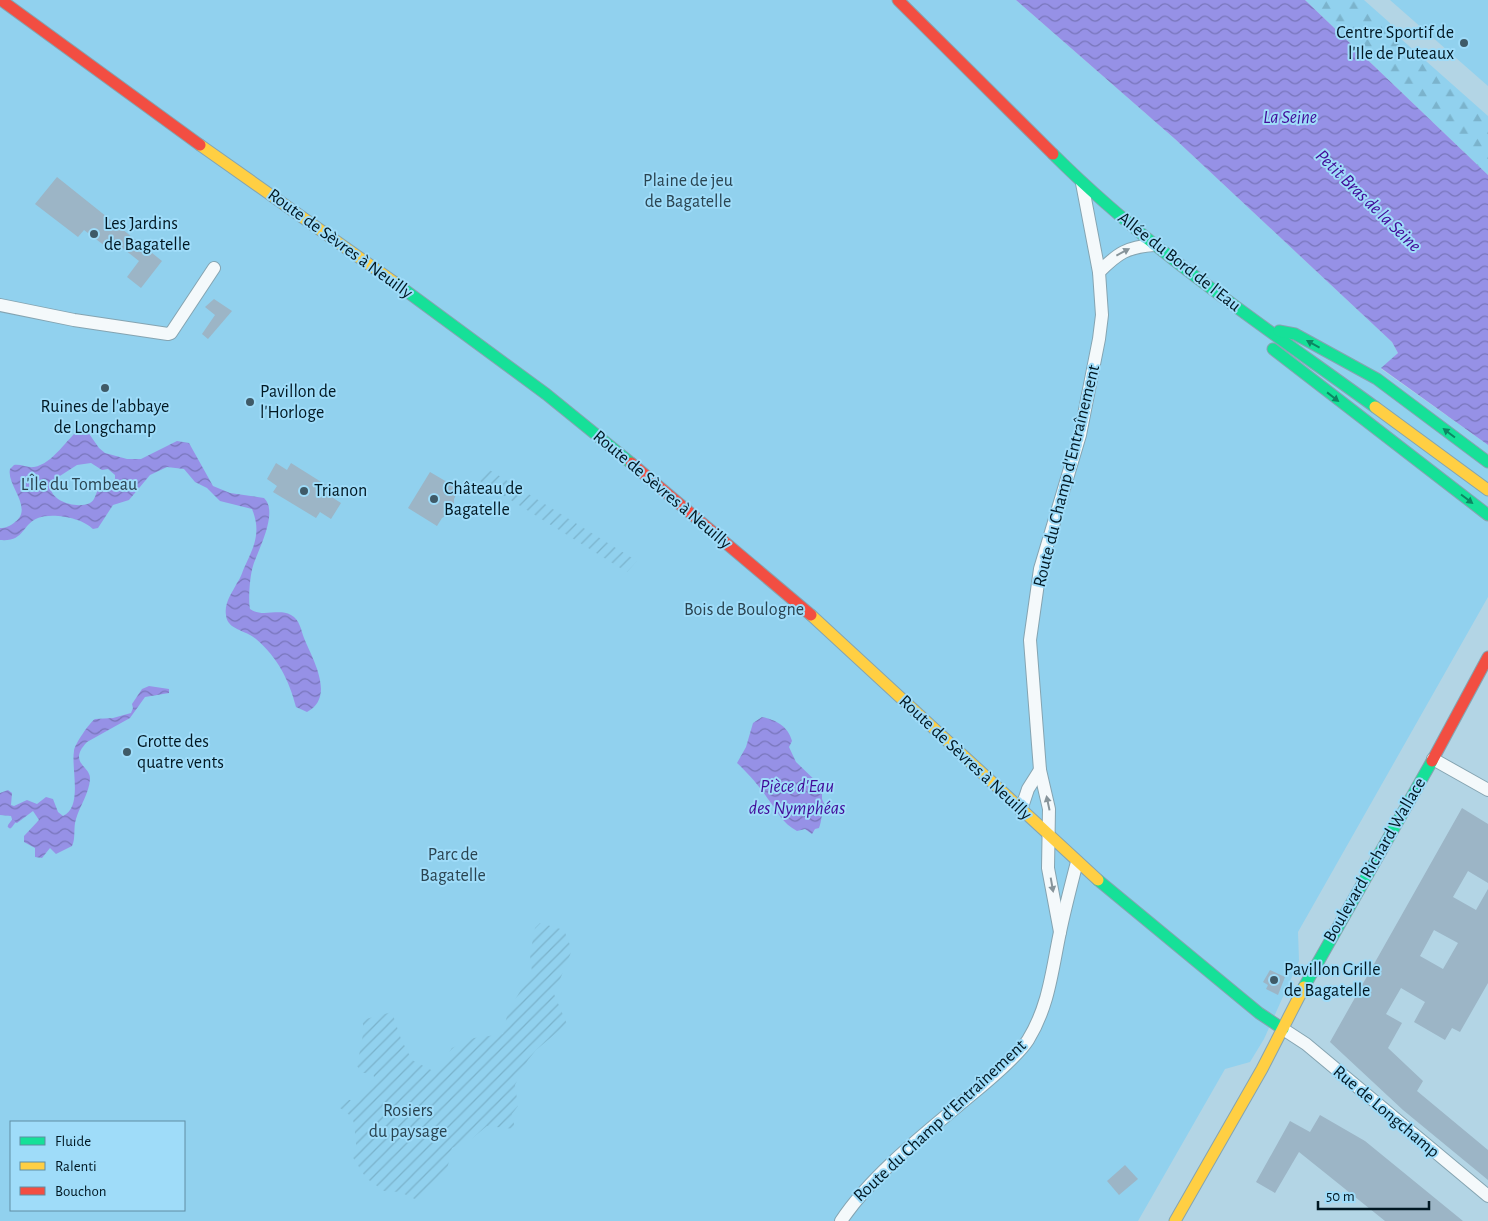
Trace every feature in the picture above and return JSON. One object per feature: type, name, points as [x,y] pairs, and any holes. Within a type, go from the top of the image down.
[{"type":"main road","name":"Route de Sèvres à Neuilly","points":[[1,0],[150,110],[355,254],[546,394],[807,612],[1077,862],[1173,944],[1259,1013],[1283,1029]]},
{"type":"main road","name":"Allée du Bord de l'Eau","points":[[898,0],[1082,183],[1154,245],[1263,327],[1488,490]]},
{"type":"main road","points":[[1263,327],[1295,334],[1370,375],[1488,462]]},
{"type":"main road","points":[[1263,327],[1271,348],[1488,515]]},
{"type":"main road","name":"Boulevard Richard Wallace","points":[[1175,1221],[1283,1029],[1313,969],[1433,759],[1488,657]]},
{"type":"street","name":"Route du Champ d'Entraînement","points":[[1060,932],[1048,868],[1050,809],[1040,770],[1030,640],[1040,569],[1080,435],[1095,369],[1102,315],[1099,272],[1082,183]]},
{"type":"street","points":[[1099,272],[1121,252],[1130,248],[1154,245]]},
{"type":"street","points":[[0,305],[9,309],[168,334],[214,268]]},
{"type":"street","points":[[1433,759],[1488,790]]},
{"type":"street","points":[[1021,810],[1028,789],[1040,770]]},
{"type":"street","name":"Route du Champ d'Entraînement","points":[[841,1221],[851,1205],[913,1145],[988,1080],[1027,1041],[1042,1012],[1052,982],[1060,932],[1077,862]]},
{"type":"street","name":"Rue de Longchamp","points":[[1283,1029],[1306,1044],[1488,1196]]},
{"type":"green space","name":"Bois de Boulogne","points":[[0,0],[1016,0],[1175,139],[1392,342],[1398,353],[1381,369],[1488,445],[1488,597],[1298,932],[1299,961],[1264,1039],[1250,1062],[1225,1069],[1138,1221],[0,1221]]},
{"type":"green space","points":[[1305,0],[1364,0],[1390,23],[1391,30],[1488,116],[1488,175]]},
{"type":"green space","name":"Centre Sportif de l'Ile de Puteaux","points":[[1390,0],[1488,0],[1488,86]]},
{"type":"green space","points":[[488,469],[637,561],[627,572],[622,569],[480,481]]},
{"type":"green space","name":"Rosiers du paysage","points":[[540,923],[564,930],[572,950],[554,994],[567,1024],[536,1050],[528,1060],[515,1085],[518,1106],[512,1114],[515,1129],[487,1126],[469,1141],[452,1148],[446,1174],[419,1201],[400,1192],[384,1191],[366,1178],[352,1156],[357,1148],[353,1120],[338,1107],[347,1099],[358,1103],[375,1081],[373,1073],[362,1073],[357,1066],[364,1029],[362,1020],[392,1012],[401,1039],[412,1060],[437,1073],[452,1048],[474,1038],[503,1034],[508,1011],[532,972],[530,955],[535,928]]},
{"type":"water","name":"La Seine","points":[[1016,0],[1305,0],[1488,175],[1488,445],[1381,368],[1398,353],[1392,342],[1175,139]]},
{"type":"water","points":[[81,428],[85,428],[99,448],[105,453],[127,459],[141,459],[177,441],[189,443],[213,486],[230,493],[264,498],[268,504],[268,521],[252,570],[249,593],[250,609],[260,613],[286,613],[291,615],[300,625],[316,666],[321,687],[320,697],[316,705],[307,712],[296,707],[282,670],[271,654],[256,639],[233,627],[227,620],[227,602],[252,551],[256,538],[256,524],[252,509],[220,501],[207,488],[195,482],[184,469],[167,467],[150,475],[129,500],[113,505],[98,528],[93,529],[82,522],[67,517],[44,516],[28,525],[19,536],[8,540],[0,540],[0,528],[15,522],[22,510],[12,482],[10,469],[14,465],[34,467],[41,465],[54,456]],"holes":[[[91,463],[102,470],[108,469],[115,475],[115,479],[100,488],[90,503],[84,505],[70,504],[63,502],[53,493],[51,488],[52,481],[77,465]]]},
{"type":"water","points":[[149,686],[169,689],[169,693],[145,697],[130,718],[87,742],[81,749],[79,760],[90,779],[88,790],[76,819],[72,846],[56,854],[50,848],[42,858],[35,857],[35,848],[24,842],[24,836],[39,820],[33,811],[17,823],[13,822],[11,816],[0,815],[0,793],[8,790],[12,793],[11,805],[14,806],[27,800],[37,804],[46,797],[53,799],[58,812],[63,816],[73,805],[75,787],[74,751],[83,734],[95,719],[113,718],[131,713],[132,704],[142,689]]},
{"type":"water","name":"Pièce d'Eau des Nymphéas","points":[[762,717],[777,722],[788,731],[792,741],[789,747],[796,762],[822,787],[822,799],[825,806],[819,828],[815,829],[812,834],[805,829],[797,831],[788,824],[758,785],[737,763],[746,747],[753,723]]},
{"type":"building","points":[[57,177],[162,261],[141,288],[127,277],[139,261],[111,239],[105,246],[84,230],[78,237],[35,204]]},
{"type":"building","points":[[214,299],[232,311],[208,339],[202,334],[215,315],[205,307]]},
{"type":"building","name":"Trianon","points":[[276,463],[287,470],[291,463],[334,490],[330,496],[341,503],[331,519],[320,512],[316,518],[273,492],[277,486],[267,479]]},
{"type":"building","name":"Château de Bagatelle","points":[[430,472],[459,489],[454,499],[454,511],[442,518],[437,526],[408,508]]},
{"type":"building","points":[[1462,808],[1488,824],[1488,883],[1468,871],[1453,897],[1476,910],[1488,889],[1488,983],[1460,1032],[1452,1028],[1445,1040],[1414,1022],[1425,1002],[1401,988],[1386,1014],[1402,1023],[1388,1048],[1423,1081],[1417,1091],[1488,1150],[1488,1180],[1403,1110],[1330,1042]],"holes":[[[1434,930],[1458,943],[1443,969],[1420,956]]]},
{"type":"building","name":"Pavillon Grille de Bagatelle","points":[[1270,970],[1285,977],[1278,995],[1266,989],[1268,985],[1263,982]]},
{"type":"building","points":[[1320,1115],[1365,1141],[1463,1221],[1385,1221],[1299,1152],[1275,1193],[1256,1182],[1290,1121],[1310,1132]]},
{"type":"building","points":[[1125,1165],[1138,1179],[1119,1195],[1107,1181]]},
{"type":"waterway","points":[[10,826],[13,822]]},
{"type":"traffic: fast","points":[[1053,154],[1090,189],[1169,256],[1375,407]]},
{"type":"traffic: fast","points":[[394,282],[546,394],[631,463]]},
{"type":"traffic: fast","points":[[1279,331],[1295,334],[1377,379],[1488,462]]},
{"type":"traffic: fast","points":[[1273,349],[1488,515]]},
{"type":"traffic: fast","points":[[1304,987],[1432,761]]},
{"type":"traffic: fast","points":[[1098,880],[1259,1013],[1283,1029]]},
{"type":"traffic: slow","points":[[200,145],[394,282]]},
{"type":"traffic: slow","points":[[1375,407],[1488,490]]},
{"type":"traffic: slow","points":[[811,615],[1098,880]]},
{"type":"traffic: slow","points":[[1175,1221],[1262,1069],[1304,987]]},
{"type":"traffic: jam","points":[[1,0],[200,145]]},
{"type":"traffic: jam","points":[[898,0],[1053,154]]},
{"type":"traffic: jam","points":[[631,463],[811,615]]},
{"type":"traffic: jam","points":[[1432,761],[1488,657]]},
{"type":"place","name":"Centre Sportif de l'Ile de Puteaux","points":[[1464,43]]},
{"type":"place","name":"Les Jardins de Bagatelle","points":[[94,234]]},
{"type":"place","name":"Ruines de l'abbaye de Longchamp","points":[[105,388]]},
{"type":"place","name":"Pavillon de l'Horloge","points":[[250,402]]},
{"type":"place","name":"Trianon","points":[[304,491]]},
{"type":"place","name":"Château de Bagatelle","points":[[434,499]]},
{"type":"place","name":"Grotte des quatre vents","points":[[127,752]]},
{"type":"place","name":"Pavillon Grille de Bagatelle","points":[[1274,980]]},
{"type":"park label","name":"Plaine de jeu de Bagatelle","points":[[688,191]]},
{"type":"park label","name":"L'Île du Tombeau","points":[[79,485]]},
{"type":"park label","name":"Parc de Bagatelle","points":[[453,865]]},
{"type":"water label","name":"Petit Bras de la Seine","points":[[1368,201]]}]
